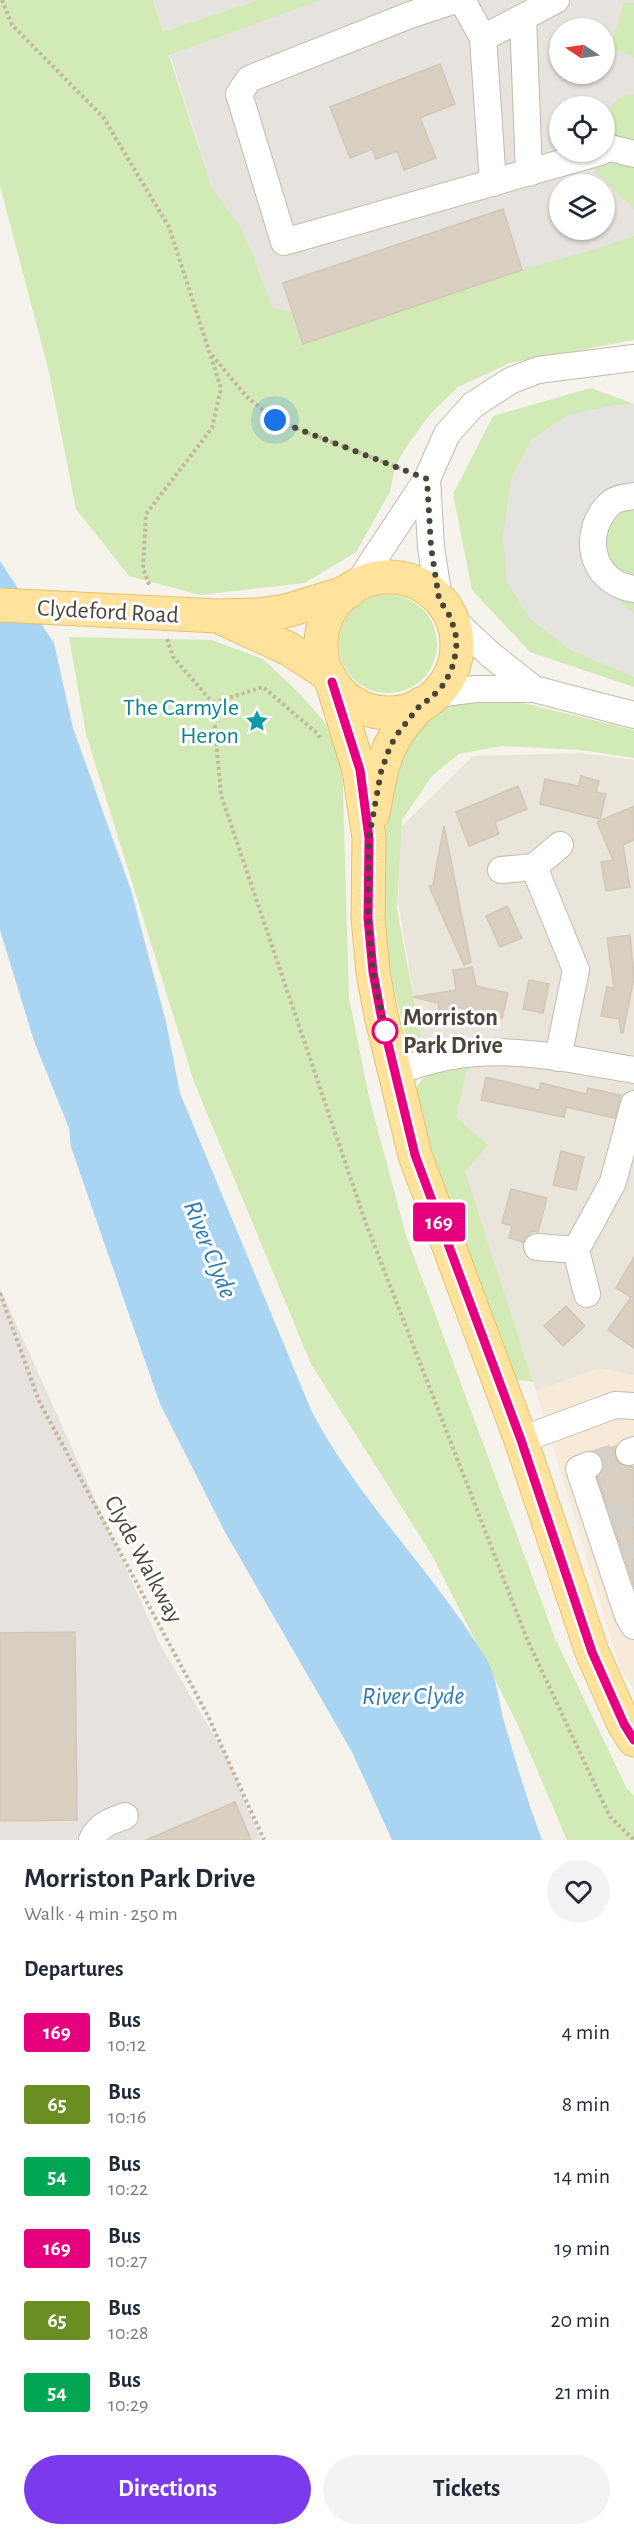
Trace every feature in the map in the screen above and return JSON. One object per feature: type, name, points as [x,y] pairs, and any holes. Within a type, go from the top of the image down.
[{"type":"main road","points":[[369,838],[381,772],[388,752],[395,737],[445,683],[454,663],[457,640],[445,609],[422,585],[400,578],[378,578],[352,589],[339,599],[326,618],[321,640],[323,662],[360,770],[369,838],[368,918],[373,972],[415,1155],[521,1440],[592,1652],[624,1724],[634,1740]]},
{"type":"main road","name":"Clydeford Road","points":[[0,605],[217,616],[259,615],[286,611],[352,589]]},
{"type":"main road","name":"Clydeford Road","points":[[217,616],[289,649],[330,678]]},
{"type":"main road","points":[[330,678],[347,699],[366,710],[388,713],[410,710],[428,699]]},
{"type":"street","points":[[456,0],[412,8],[249,79],[239,94],[284,242],[566,162]]},
{"type":"street","points":[[462,0],[483,38],[493,183]]},
{"type":"street","points":[[483,38],[556,0]]},
{"type":"street","points":[[523,17],[529,173]]},
{"type":"street","points":[[615,149],[634,154]]},
{"type":"street","points":[[352,589],[427,479],[447,434],[473,405],[510,381],[538,370],[634,358]]},
{"type":"street","points":[[427,479],[431,547],[445,609],[492,656],[534,689]]},
{"type":"street","points":[[634,496],[614,500],[596,520],[593,554],[603,575],[619,587],[634,589]]},
{"type":"street","points":[[428,699],[476,689],[534,689],[634,715]]},
{"type":"street","points":[[501,870],[534,867],[560,845]]},
{"type":"street","points":[[534,867],[576,970],[558,1058]]},
{"type":"street","points":[[395,1072],[446,1055],[501,1050],[634,1070]]},
{"type":"street","points":[[587,1294],[576,1250],[613,1182],[634,1104]]},
{"type":"street","points":[[537,1247],[576,1250]]},
{"type":"street","points":[[521,1440],[615,1405],[634,1406]]},
{"type":"street","points":[[589,1465],[579,1469],[598,1511],[632,1619]]},
{"type":"street","points":[[92,1840],[103,1825],[125,1816]]},
{"type":"path","points":[[2,0],[12,25],[103,117],[169,227],[222,388],[212,428],[146,514],[144,568],[151,591]]},
{"type":"path","points":[[210,353],[246,396],[275,420],[427,479]]},
{"type":"path","points":[[166,634],[173,657],[213,703],[221,795],[365,1221],[528,1639],[610,1817],[634,1840]]},
{"type":"path","points":[[213,703],[264,687],[318,734],[323,744]]},
{"type":"path","name":"Clyde Walkway","points":[[0,1293],[39,1401],[208,1716],[264,1840]]},
{"type":"shaded area","points":[[153,0],[634,0],[634,286],[266,360]]},
{"type":"shaded area","points":[[634,404],[634,484],[611,493],[587,513],[585,556],[603,587],[634,614],[634,677],[571,650],[530,619],[507,582],[503,536],[511,480],[532,439],[568,415],[615,405]]},
{"type":"shaded area","points":[[580,753],[634,760],[634,1377],[603,1370],[536,1391],[431,1099],[398,902],[401,827],[473,756]]},
{"type":"shaded area","points":[[0,1288],[161,1646],[225,1754],[261,1840],[0,1840]]},
{"type":"shaded area","points":[[600,1368],[634,1375],[634,1690],[620,1668],[536,1391]]},
{"type":"green space","points":[[0,0],[153,0],[163,32],[259,0],[321,0],[169,55],[212,188],[242,229],[273,308],[292,312],[303,343],[522,270],[634,236],[634,340],[510,363],[458,387],[431,413],[404,450],[395,467],[390,492],[356,552],[305,583],[200,595],[129,576],[76,509],[49,372],[0,186]]},
{"type":"green space","points":[[624,3],[634,3],[634,57],[615,49],[615,31]]},
{"type":"green space","points":[[634,94],[634,141],[615,136],[615,102]]},
{"type":"green space","points":[[615,163],[634,167],[634,209],[615,190],[615,174],[598,174],[593,169]]},
{"type":"green space","points":[[591,388],[634,404],[634,687],[530,652],[472,590],[453,494],[493,416]]},
{"type":"green space","points":[[388,595],[407,598],[423,609],[434,625],[437,644],[434,663],[423,679],[407,690],[388,693],[369,690],[353,679],[342,663],[339,644],[342,625],[353,609],[369,598]]},
{"type":"green space","points":[[69,637],[212,640],[263,659],[323,720],[342,757],[349,998],[369,1097],[406,1235],[555,1638],[626,1787],[634,1796],[634,1840],[567,1840],[517,1723],[432,1555],[311,1364],[194,1082],[86,734]]},
{"type":"green space","points":[[503,698],[634,730],[634,758],[581,750],[501,746],[459,754],[432,776],[402,820],[397,909],[422,1043],[415,1043],[405,1034],[383,941],[383,840],[390,774],[428,713],[466,702]]},
{"type":"green space","points":[[469,1060],[456,1117],[488,1145],[465,1172],[533,1382],[518,1380],[505,1362],[432,1157],[416,1089],[431,1073]]},
{"type":"water","name":"River Clyde","points":[[0,561],[54,643],[73,728],[131,890],[166,1022],[180,1093],[311,1410],[350,1474],[464,1625],[488,1663],[542,1840],[392,1840],[352,1752],[225,1532],[160,1404],[71,1147],[69,1128],[34,1041],[0,930]]},
{"type":"building","points":[[440,64],[455,104],[420,118],[436,158],[404,170],[397,151],[376,159],[372,149],[350,158],[330,107]]},
{"type":"building","points":[[503,209],[522,270],[303,344],[283,283]]},
{"type":"building","points":[[581,776],[599,781],[596,792],[606,794],[600,819],[540,804],[545,779],[578,786]]},
{"type":"building","points":[[518,786],[527,809],[495,822],[499,834],[469,846],[456,812]]},
{"type":"building","points":[[634,806],[634,840],[623,845],[630,887],[606,891],[601,862],[613,860],[597,822]]},
{"type":"building","points":[[444,826],[471,962],[464,965],[429,886],[433,885]]},
{"type":"building","points":[[507,906],[522,938],[500,947],[486,916]]},
{"type":"building","points":[[630,935],[634,977],[623,1033],[621,1033],[619,1019],[601,1016],[607,987],[614,988],[607,938]]},
{"type":"building","points":[[472,967],[476,986],[508,993],[502,1018],[457,1007],[459,1018],[441,1020],[438,1003],[413,997],[456,990],[453,970]]},
{"type":"building","points":[[529,980],[549,984],[543,1013],[523,1009]]},
{"type":"building","points":[[486,1077],[539,1090],[541,1083],[586,1094],[588,1088],[621,1095],[615,1118],[566,1107],[564,1117],[481,1100]]},
{"type":"building","points":[[561,1151],[584,1157],[576,1190],[553,1185]]},
{"type":"building","points":[[511,1189],[547,1198],[538,1232],[532,1231],[523,1242],[509,1238],[512,1226],[502,1223]]},
{"type":"building","points":[[634,1257],[634,1348],[608,1330],[631,1297],[616,1288]]},
{"type":"building","points":[[566,1306],[585,1326],[563,1346],[544,1326]]},
{"type":"building","points":[[616,1446],[615,1457],[619,1463],[634,1467],[634,1587],[597,1477],[604,1467],[603,1459],[597,1453]]},
{"type":"building","points":[[75,1632],[77,1820],[0,1821],[0,1633]]},
{"type":"building","points":[[235,1802],[251,1840],[146,1840]]},
{"type":"tunnel","points":[[589,1465],[629,1452]]},
{"type":"tunnel","points":[[615,1505],[634,1558]]},
{"type":"bus line","name":"169","points":[[332,682],[360,770],[369,838],[368,918],[373,972],[381,1015],[415,1155],[521,1440],[592,1652],[624,1724],[634,1740]]},
{"type":"place","name":"The Carmyle Heron","points":[[257,721]]},
{"type":"place","name":"Morriston Park Drive","points":[[385,1031]]},
{"type":"route","points":[[275,420],[427,479],[431,547],[439,599],[451,618],[457,640],[454,663],[445,683],[430,699],[421,704],[395,737],[381,772],[369,838],[368,918],[373,972],[386,1034],[385,1031]]}]
